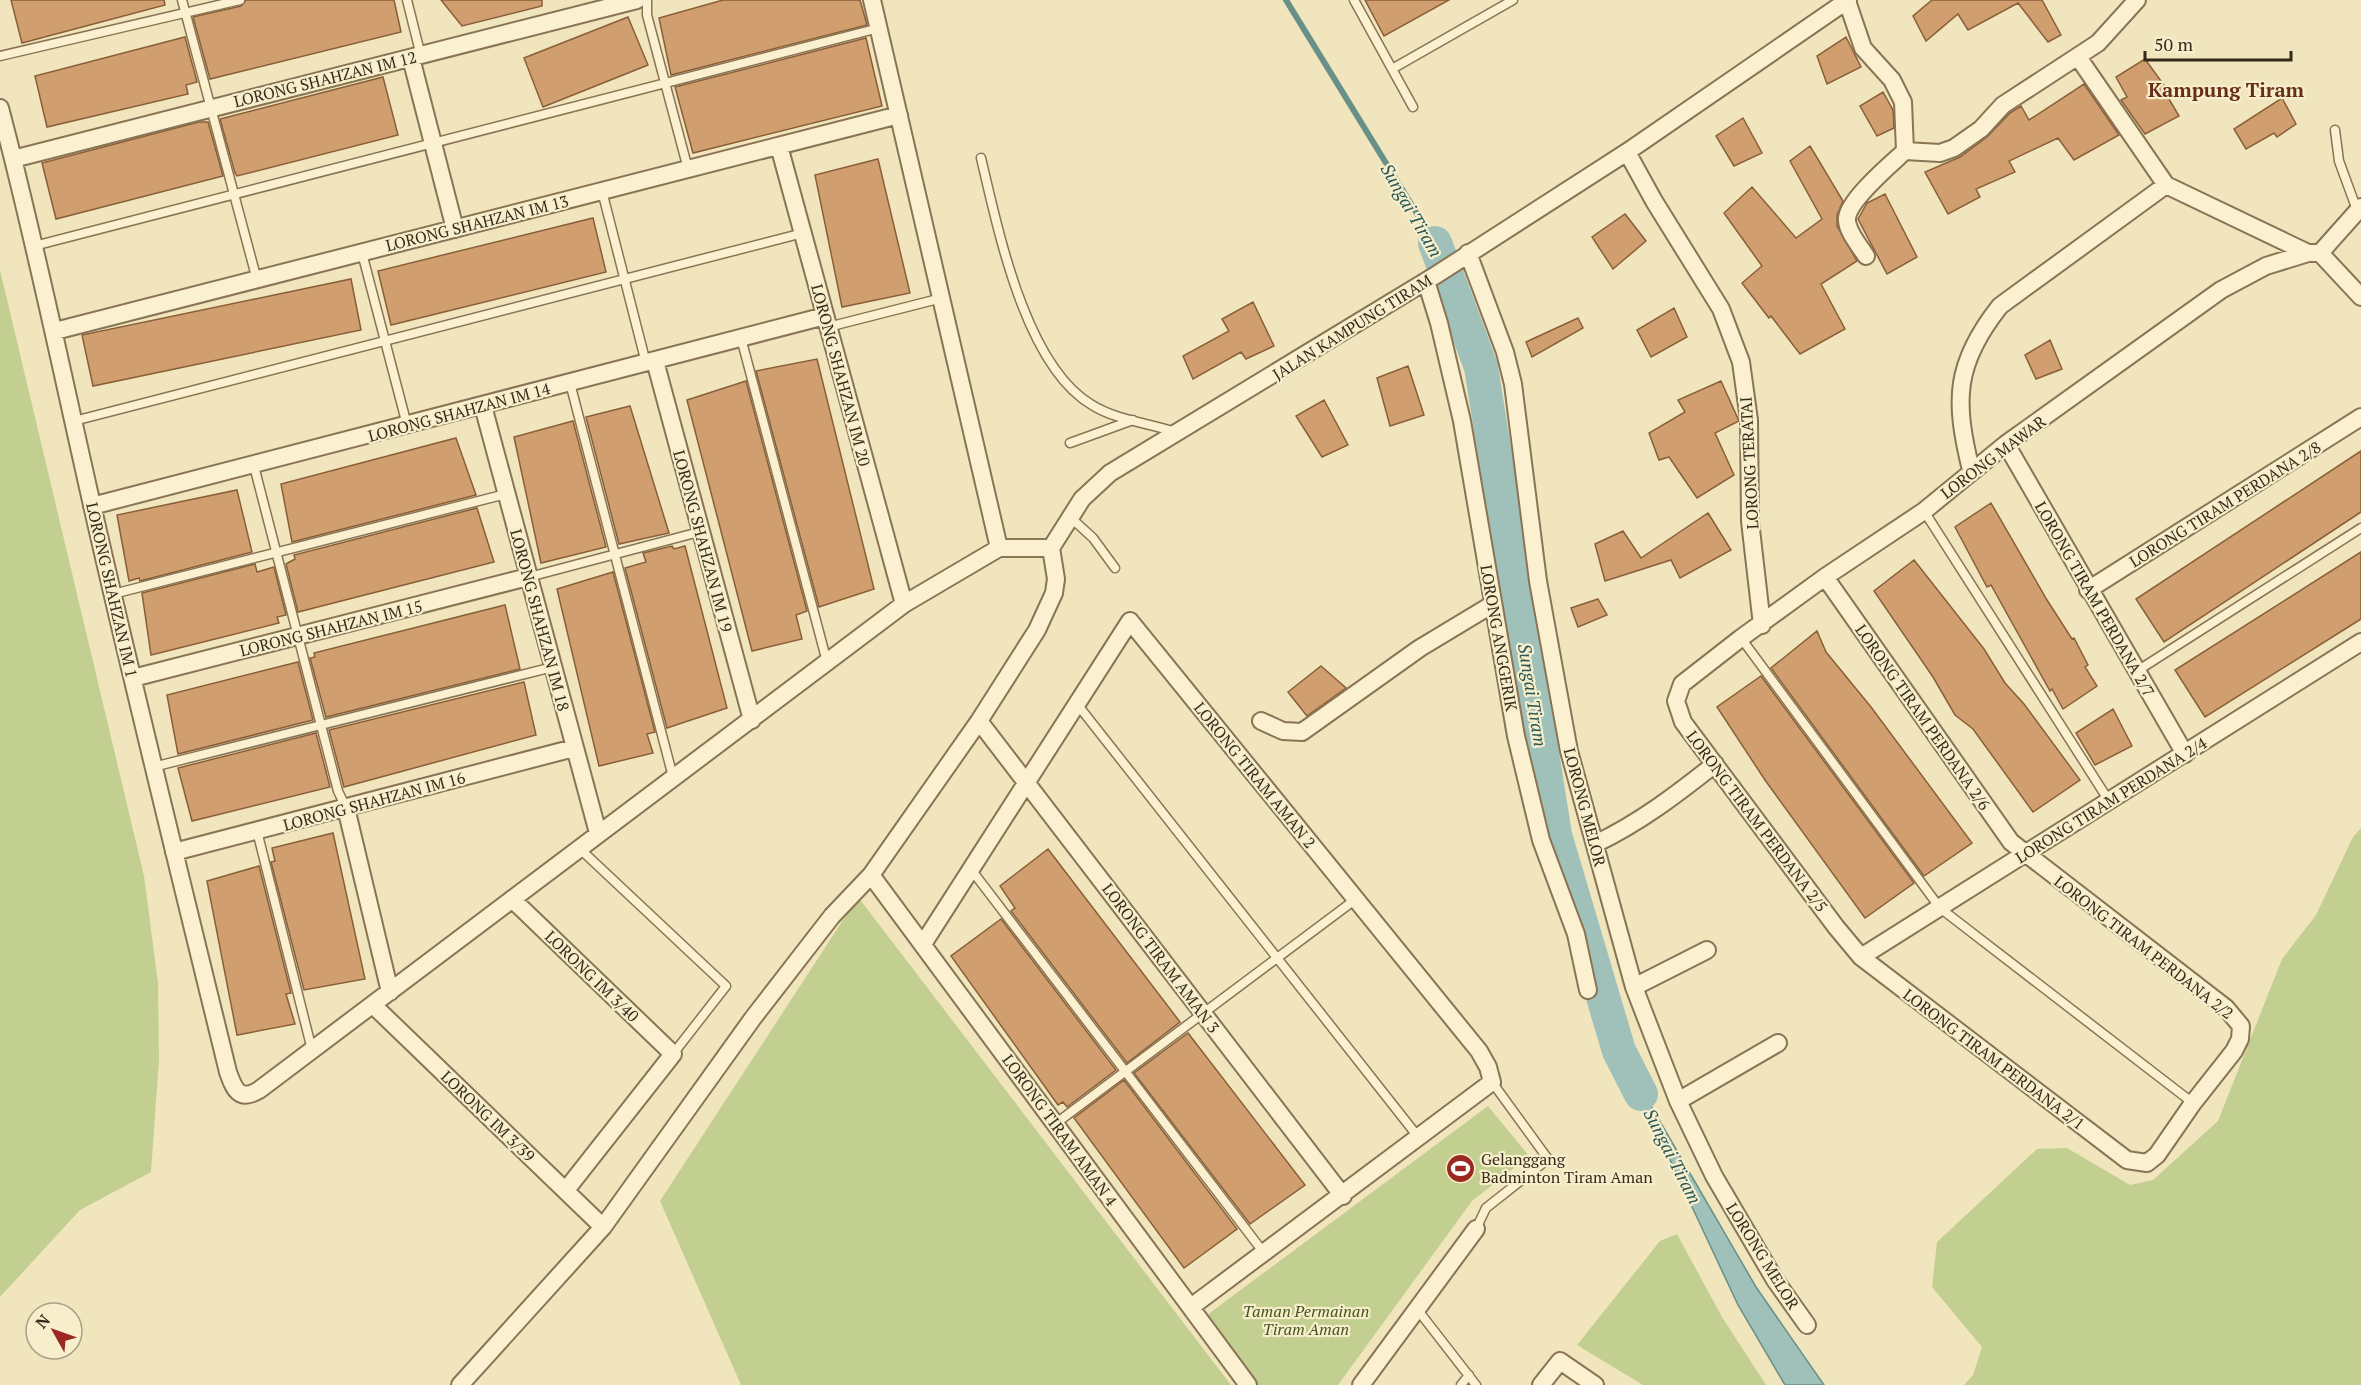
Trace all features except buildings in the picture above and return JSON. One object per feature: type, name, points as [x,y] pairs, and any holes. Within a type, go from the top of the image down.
[{"type":"street","name":"LORONG SHAHZAN IM 12","points":[[14,159],[637,0]]},
{"type":"street","points":[[872,0],[999,548]]},
{"type":"street","points":[[1905,151],[1940,153],[1954,148],[1981,129],[2002,105],[2098,43],[2137,0]]},
{"type":"street","points":[[1848,1],[1863,48],[1892,80],[1903,102],[1905,151],[1861,195],[1847,218],[1848,227],[1866,256]]},
{"type":"street","name":"JALAN KAMPUNG TIRAM","points":[[1051,548],[1094,485],[1431,278],[1627,152],[1848,1]]},
{"type":"street","points":[[416,57],[433,143],[455,229]]},
{"type":"street","points":[[2078,57],[2166,185],[2314,253],[2361,297]]},
{"type":"street","name":"LORONG SHAHZAN IM 1","points":[[0,108],[55,331],[92,506],[153,767],[228,1072],[236,1091],[250,1096],[312,1051]]},
{"type":"street","name":"LORONG SHAHZAN IM 13","points":[[55,331],[899,116]]},
{"type":"street","name":"LORONG SHAHZAN IM 20","points":[[779,146],[904,604]]},
{"type":"street","name":"LORONG TERATAI","points":[[1627,152],[1654,201],[1721,309],[1741,362],[1749,420],[1750,520],[1762,625]]},
{"type":"street","points":[[1971,470],[1961,427],[1960,393],[1969,352],[1982,328],[2000,306],[2166,185]]},
{"type":"street","points":[[2314,253],[2359,208]]},
{"type":"street","name":"LORONG MAWAR","points":[[1687,678],[1825,577],[1924,511],[1971,470],[2221,290],[2266,266],[2314,253]]},
{"type":"street","name":"LORONG MELOR","points":[[1462,257],[1505,352],[1513,384],[1538,581],[1569,751],[1634,987],[1678,1101],[1714,1176],[1775,1280],[1807,1325]]},
{"type":"street","name":"LORONG ANGGERIK","points":[[1431,278],[1462,421],[1516,736],[1538,828],[1576,934],[1588,990]]},
{"type":"street","name":"LORONG SHAHZAN IM 14","points":[[92,506],[254,466],[741,338],[827,322]]},
{"type":"street","name":"LORONG SHAHZAN IM 19","points":[[650,362],[752,720]]},
{"type":"street","name":"LORONG SHAHZAN IM 18","points":[[483,406],[598,833]]},
{"type":"street","name":"LORONG TIRAM PERDANA 2/8","points":[[2088,590],[2361,417]]},
{"type":"street","name":"LORONG TIRAM PERDANA 2/7","points":[[2006,444],[2088,590],[2185,754]]},
{"type":"street","points":[[312,1051],[904,604],[999,548],[1051,548],[1056,579],[1047,611],[979,721],[871,875],[832,916],[753,1018],[603,1227],[460,1385]]},
{"type":"street","name":"LORONG SHAHZAN IM 15","points":[[133,678],[528,577]]},
{"type":"street","name":"LORONG TIRAM PERDANA 2/6","points":[[1825,577],[2011,842],[2024,855]]},
{"type":"street","points":[[1261,721],[1283,731],[1302,732],[1410,654],[1493,604]]},
{"type":"street","name":"LORONG TIRAM AMAN 2","points":[[923,944],[1130,621],[1479,1051],[1488,1067],[1492,1082]]},
{"type":"street","name":"LORONG TIRAM PERDANA 2/4","points":[[1861,957],[2361,642]]},
{"type":"street","name":"LORONG TIRAM PERDANA 2/5","points":[[1687,678],[1678,690],[1678,712],[1836,927],[1861,957]]},
{"type":"street","name":"LORONG TIRAM AMAN 3","points":[[979,721],[1343,1196]]},
{"type":"street","name":"LORONG SHAHZAN IM 16","points":[[174,852],[574,748]]},
{"type":"street","points":[[1595,844],[1631,826],[1661,807],[1715,764]]},
{"type":"street","points":[[346,808],[390,992]]},
{"type":"street","name":"LORONG TIRAM PERDANA 2/2","points":[[2024,855],[2235,1016],[2241,1026],[2240,1039],[2234,1051],[2193,1103]]},
{"type":"street","name":"LORONG TIRAM AMAN 4","points":[[871,875],[1248,1385]]},
{"type":"street","name":"LORONG IM 3/40","points":[[512,899],[673,1054]]},
{"type":"street","points":[[1634,987],[1707,950]]},
{"type":"street","name":"LORONG TIRAM PERDANA 2/1","points":[[1861,957],[2127,1160],[2136,1164],[2147,1164],[2157,1155],[2193,1103]]},
{"type":"street","name":"LORONG IM 3/39","points":[[373,1005],[603,1227]]},
{"type":"street","points":[[1678,1101],[1778,1043]]},
{"type":"street","points":[[566,1190],[673,1054]]},
{"type":"street","points":[[1191,1307],[1343,1196],[1492,1082]]},
{"type":"street","points":[[1361,1385],[1476,1229]]},
{"type":"street","points":[[1541,1385],[1560,1361],[1595,1385]]},
{"type":"lane","points":[[182,0],[257,281]]},
{"type":"lane","points":[[0,56],[240,0]]},
{"type":"lane","points":[[407,0],[416,57]]},
{"type":"lane","points":[[647,0],[647,15],[688,169]]},
{"type":"lane","points":[[1354,0],[1413,107]]},
{"type":"lane","points":[[1392,69],[1514,0]]},
{"type":"lane","points":[[34,246],[879,28]]},
{"type":"lane","points":[[2335,130],[2339,161],[2359,208]]},
{"type":"lane","points":[[981,158],[1021,304],[1042,350],[1062,379],[1092,406],[1178,433]]},
{"type":"lane","points":[[602,191],[624,278],[650,362]]},
{"type":"lane","points":[[74,421],[803,233]]},
{"type":"lane","points":[[362,253],[407,425]]},
{"type":"lane","points":[[827,322],[942,298]]},
{"type":"lane","points":[[741,338],[827,662]]},
{"type":"lane","points":[[570,383],[673,777]]},
{"type":"lane","points":[[1070,443],[1133,420]]},
{"type":"lane","points":[[254,466],[338,791],[346,808]]},
{"type":"lane","points":[[113,594],[506,494]]},
{"type":"lane","points":[[1924,511],[2109,801]]},
{"type":"lane","points":[[1070,517],[1093,538],[1115,568]]},
{"type":"lane","points":[[2136,672],[2361,528]]},
{"type":"lane","points":[[528,577],[699,532]]},
{"type":"lane","points":[[1742,638],[1940,908],[2193,1103]]},
{"type":"lane","points":[[153,767],[553,667]]},
{"type":"lane","points":[[1077,704],[1419,1138]]},
{"type":"lane","points":[[257,831],[312,1051]]},
{"type":"lane","points":[[579,848],[726,986],[673,1054]]},
{"type":"lane","points":[[970,868],[1264,1253]]},
{"type":"lane","points":[[1055,1124],[1356,899]]},
{"type":"lane","points":[[1476,1229],[1486,1208],[1548,1158],[1492,1082]]},
{"type":"lane","points":[[1417,1309],[1476,1385]]},
{"type":"lane","points":[[1461,1385],[1469,1375]]},
{"type":"green space","points":[[0,270],[144,876],[158,983],[159,1059],[151,1172],[80,1210],[0,1297]]},
{"type":"green space","points":[[2361,828],[2361,1385],[1964,1385],[1973,1375],[1982,1347],[1932,1287],[1937,1242],[2037,1149],[2067,1148],[2130,1185],[2153,1180],[2218,1121],[2282,959],[2316,915],[2353,837]]},
{"type":"green space","points":[[858,897],[1231,1385],[741,1385],[660,1201]]},
{"type":"green space","name":"Taman Permainan Tiram Aman","points":[[1488,1106],[1529,1156],[1472,1201],[1338,1385],[1256,1385],[1207,1315]]},
{"type":"green space","points":[[1677,1234],[1722,1317],[1766,1385],[1643,1385],[1577,1345],[1660,1241]]},
{"type":"water","points":[[1619,1051],[1756,1287],[1824,1385],[1785,1385],[1738,1305]]},
{"type":"waterway","name":"Sungai Tiram","points":[[1286,0],[1435,243]]},
{"type":"waterway","name":"Sungai Tiram","points":[[1435,243],[1481,367],[1555,835],[1619,1051],[1641,1094]]},
{"type":"place","name":"Gelanggang Badminton Tiram Aman","points":[[1460,1168]]},
{"type":"district","name":"Kampung Tiram","points":[[2226,89]]}]
